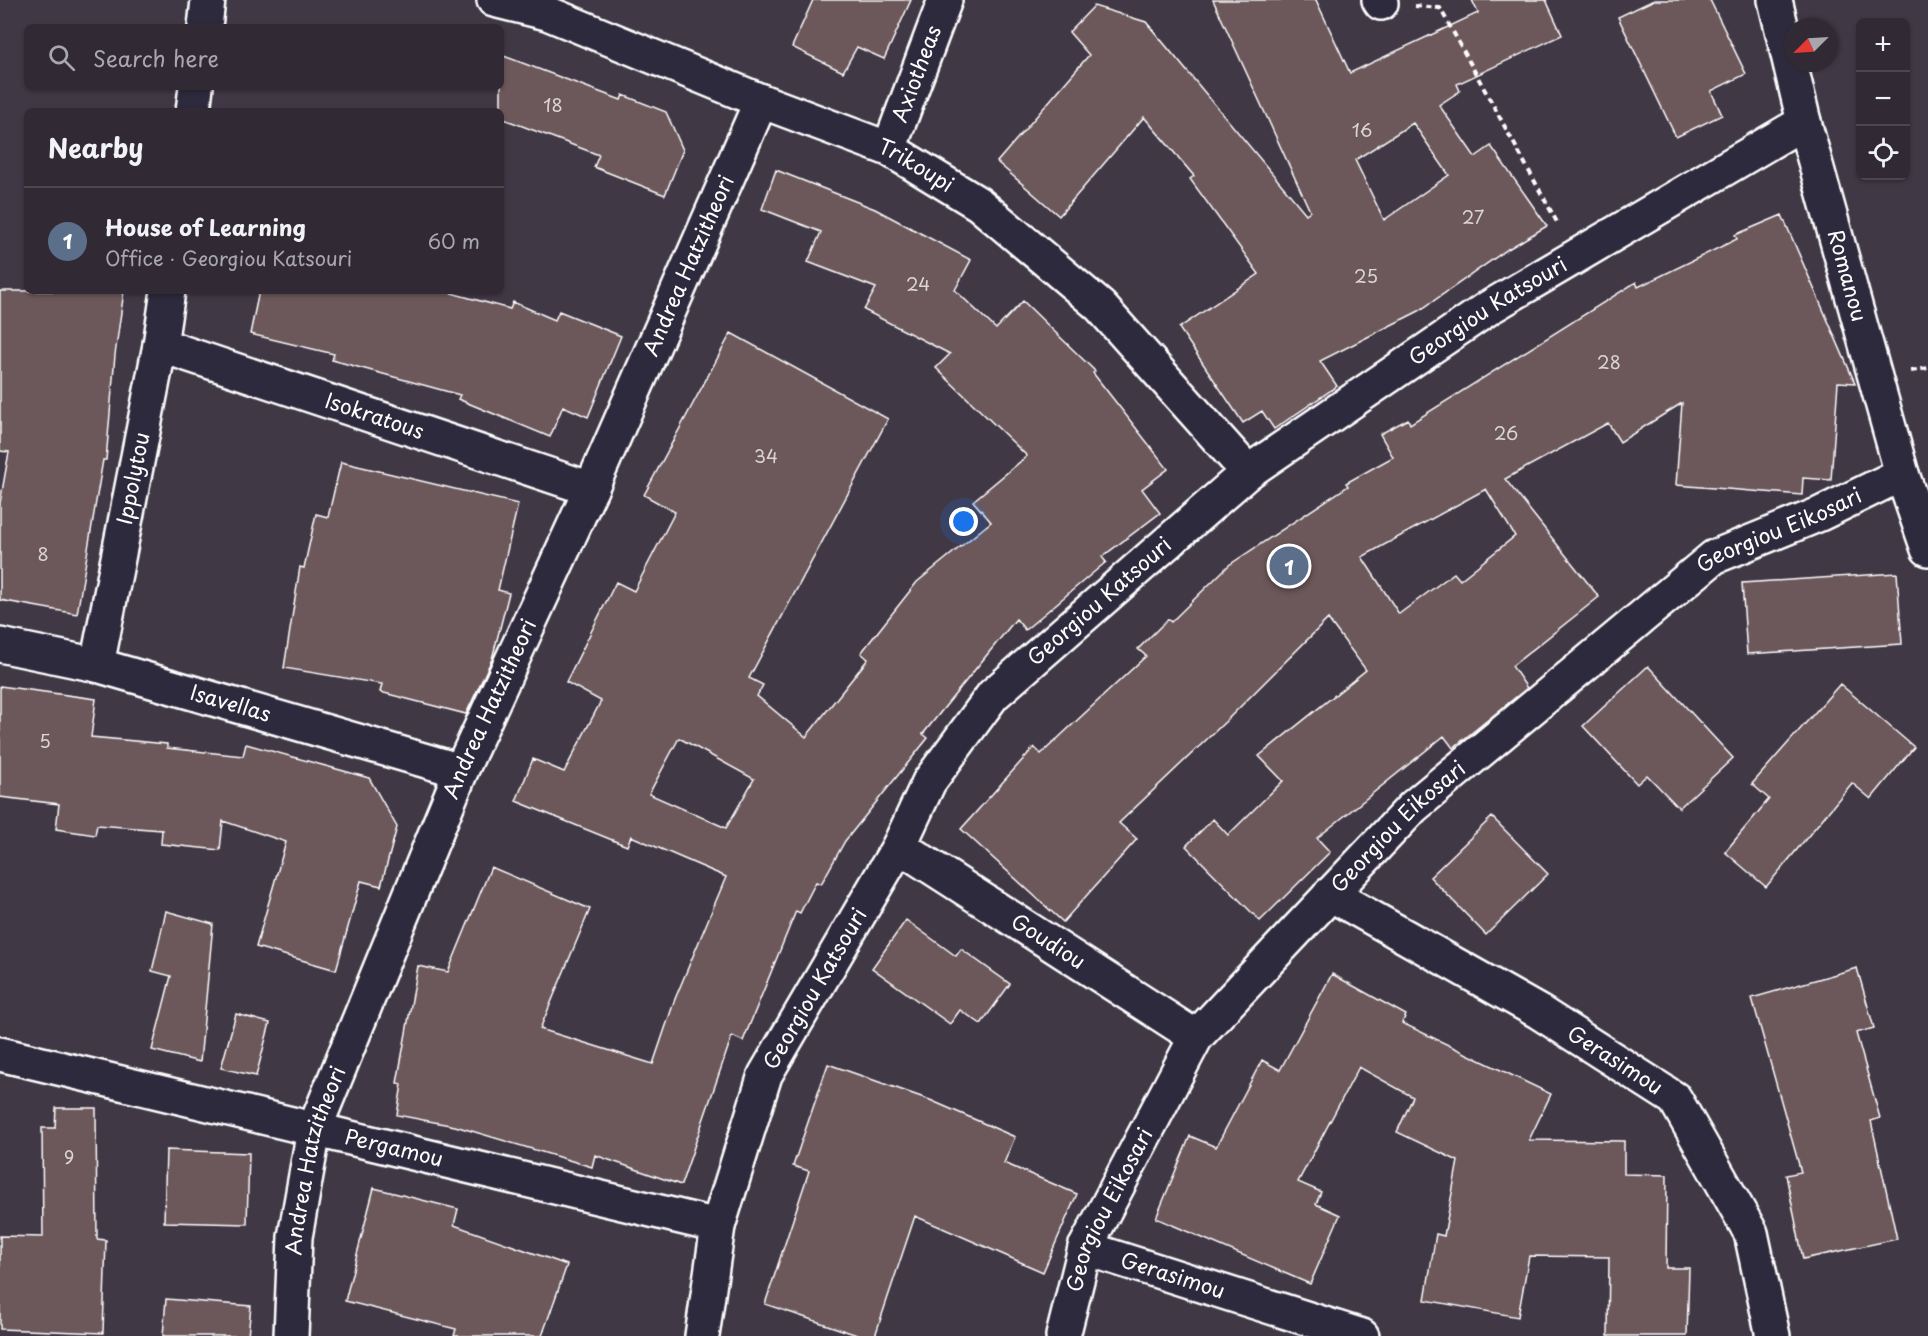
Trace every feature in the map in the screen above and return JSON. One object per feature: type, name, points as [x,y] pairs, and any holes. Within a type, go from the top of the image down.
[{"type":"street","points":[[205,24],[208,0]]},
{"type":"street","name":"Trikoupi","points":[[494,0],[549,7],[761,101],[889,149],[979,204],[1100,306],[1248,472]]},
{"type":"street","name":"Axiotheas","points":[[889,149],[945,0]]},
{"type":"street","name":"Romanou","points":[[1775,0],[1804,122],[1902,474],[1928,549]]},
{"type":"street","points":[[193,108],[196,90]]},
{"type":"street","name":"Andrea Hatzitheori","points":[[291,1336],[296,1237],[314,1130],[461,771],[591,489],[761,101]]},
{"type":"street","name":"Georgiou Katsouri","points":[[702,1336],[718,1226],[765,1075],[899,846],[929,782],[993,695],[1248,472],[1490,307],[1804,122]]},
{"type":"street","name":"Ippolytou","points":[[97,665],[160,345],[168,294]]},
{"type":"street","name":"Isokratous","points":[[160,345],[591,489]]},
{"type":"street","name":"Georgiou Eikosari","points":[[1063,1336],[1085,1248],[1196,1037],[1413,807],[1714,557],[1820,514],[1902,474]]},
{"type":"street","name":"Isavellas","points":[[0,645],[97,665],[461,771]]},
{"type":"street","name":"Goudiou","points":[[899,846],[1196,1037]]},
{"type":"street","name":"Gerasimou","points":[[1330,894],[1539,1012],[1675,1098],[1751,1233],[1773,1336]]},
{"type":"street","name":"Pergamou","points":[[0,1054],[718,1226]]},
{"type":"street","name":"Gerasimou","points":[[1085,1248],[1362,1336]]},
{"type":"path","points":[[1380,2],[1440,8],[1576,257]]},
{"type":"building","points":[[813,0],[911,0],[884,59],[857,47],[843,72],[792,47]]},
{"type":"building","points":[[1213,0],[1316,0],[1350,73],[1478,13],[1472,0],[1546,0],[1562,35],[1457,84],[1460,91],[1439,105],[1475,157],[1491,146],[1547,226],[1508,249],[1419,311],[1320,361],[1337,386],[1274,429],[1262,411],[1243,423],[1179,328],[1259,274],[1190,179],[1194,176],[1144,117],[1059,216],[997,162],[1089,55],[1069,32],[1094,6],[1146,22],[1306,214],[1310,211]],"holes":[[[1413,123],[1449,175],[1384,220],[1355,160]]]},
{"type":"building","points":[[1654,0],[1710,0],[1746,74],[1711,91],[1722,115],[1676,137],[1618,17]]},
{"type":"building","points":[[504,56],[621,100],[623,95],[666,112],[683,150],[665,195],[594,167],[599,155],[504,119],[504,108],[501,108],[501,90],[504,90]]},
{"type":"building","points":[[776,170],[875,209],[971,260],[955,290],[996,329],[1023,301],[1095,371],[1093,373],[1168,469],[1142,489],[1160,513],[1102,557],[1106,562],[1025,630],[1016,619],[923,734],[928,738],[845,841],[821,884],[816,882],[800,913],[796,911],[743,1041],[732,1036],[681,1185],[595,1155],[592,1167],[455,1126],[397,1115],[402,1084],[397,1083],[418,966],[448,972],[491,867],[590,909],[540,1029],[653,1064],[675,999],[726,877],[631,836],[627,846],[516,801],[533,759],[564,772],[601,701],[566,682],[616,582],[634,591],[675,512],[644,495],[731,333],[888,419],[749,678],[763,685],[757,696],[806,737],[868,659],[861,653],[917,582],[991,522],[973,501],[1027,456],[936,368],[950,354],[864,310],[876,288],[808,262],[821,232],[762,209]],"holes":[[[679,738],[754,779],[726,828],[649,794]]]},
{"type":"building","points":[[1782,215],[1855,383],[1838,382],[1831,480],[1803,478],[1802,495],[1676,485],[1682,403],[1620,442],[1608,423],[1505,479],[1599,597],[1512,666],[1527,688],[1453,748],[1444,736],[1317,838],[1330,852],[1260,921],[1186,846],[1213,819],[1228,835],[1283,781],[1259,756],[1366,670],[1328,619],[1119,823],[1137,839],[1063,922],[961,829],[1034,747],[1041,754],[1146,656],[1138,649],[1168,619],[1171,622],[1229,565],[1348,486],[1346,483],[1393,457],[1380,434],[1408,419],[1410,424],[1636,282],[1638,287],[1737,239],[1735,235]],"holes":[[[1486,489],[1515,536],[1460,580],[1454,573],[1399,614],[1362,557]]]},
{"type":"building","points":[[0,291],[24,291],[24,294],[124,294],[115,355],[106,460],[103,460],[77,614],[0,600],[0,503],[9,452],[0,451]]},
{"type":"building","points":[[258,294],[455,294],[510,309],[513,302],[555,320],[559,311],[621,336],[588,417],[563,406],[550,437],[458,399],[460,395],[332,360],[334,354],[250,334]]},
{"type":"building","points":[[341,462],[518,504],[498,590],[509,593],[492,659],[466,714],[380,692],[382,684],[284,668],[300,567],[304,568],[316,514],[328,517]]},
{"type":"building","points":[[1897,573],[1902,644],[1747,654],[1742,583]]},
{"type":"building","points":[[1648,666],[1733,758],[1679,808],[1647,775],[1637,784],[1583,726]]},
{"type":"building","points":[[1840,684],[1914,747],[1871,799],[1852,783],[1766,887],[1725,852],[1769,799],[1752,784]]},
{"type":"building","points":[[0,686],[96,699],[91,737],[167,744],[167,748],[243,756],[246,744],[369,778],[397,827],[381,886],[361,881],[336,970],[256,947],[286,842],[223,821],[220,850],[161,844],[162,830],[97,825],[95,835],[56,829],[59,804],[0,797]]},
{"type":"building","points":[[1492,817],[1548,874],[1486,935],[1430,877]]},
{"type":"building","points":[[166,911],[213,924],[200,1062],[152,1050],[171,976],[152,971]]},
{"type":"building","points":[[906,920],[956,956],[961,949],[1010,984],[981,1024],[960,1010],[950,1024],[872,968]]},
{"type":"building","points":[[1857,968],[1874,1028],[1856,1033],[1880,1118],[1871,1121],[1897,1239],[1803,1259],[1786,1175],[1801,1172],[1752,998]]},
{"type":"building","points":[[1332,974],[1406,1015],[1402,1023],[1551,1094],[1529,1140],[1624,1141],[1624,1174],[1667,1175],[1666,1268],[1689,1268],[1687,1336],[1608,1336],[1609,1257],[1529,1256],[1518,1317],[1425,1300],[1436,1234],[1444,1236],[1458,1161],[1397,1132],[1413,1097],[1359,1067],[1298,1182],[1321,1192],[1316,1204],[1340,1215],[1310,1284],[1156,1218],[1190,1136],[1216,1147],[1262,1060],[1280,1070]]},
{"type":"building","points":[[236,1014],[270,1023],[256,1076],[221,1068]]},
{"type":"building","points":[[828,1064],[930,1100],[1015,1137],[1004,1163],[1077,1194],[1043,1272],[915,1216],[875,1336],[860,1336],[765,1304],[809,1171],[793,1166]]},
{"type":"building","points":[[56,1108],[96,1108],[97,1239],[106,1240],[103,1333],[0,1329],[0,1236],[43,1237],[42,1128],[55,1128]]},
{"type":"building","points":[[166,1150],[249,1153],[247,1224],[164,1222]]},
{"type":"building","points":[[374,1188],[458,1209],[454,1225],[567,1265],[542,1336],[454,1336],[456,1329],[345,1301]]},
{"type":"building","points":[[166,1299],[251,1306],[248,1336],[163,1336]]},
{"type":"place","name":"House of Learning","points":[[1289,566]]}]
